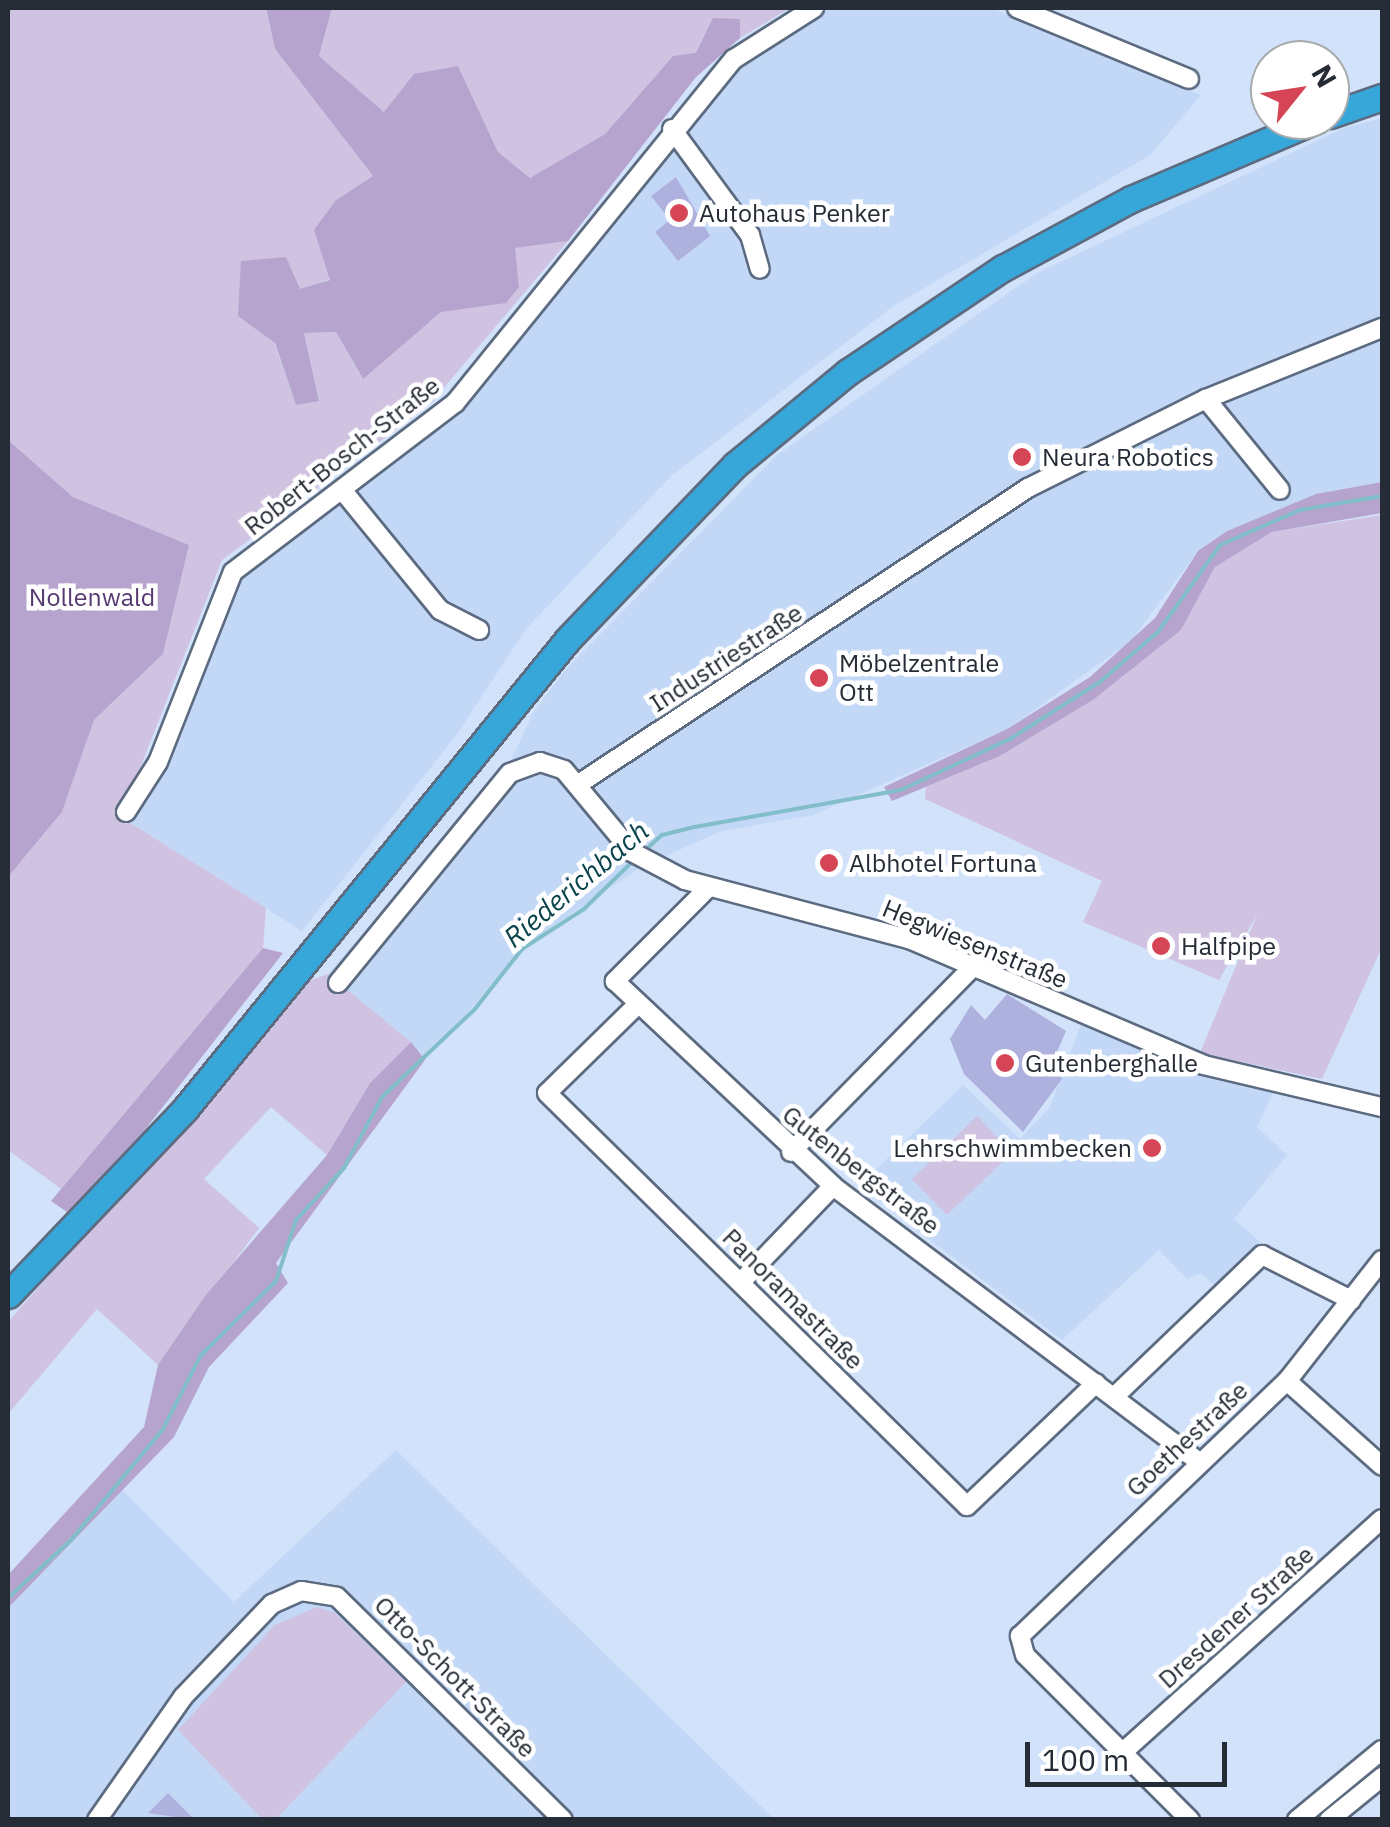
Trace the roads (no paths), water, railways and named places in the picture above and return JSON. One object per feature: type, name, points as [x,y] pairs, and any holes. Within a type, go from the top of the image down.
[{"type":"highway","points":[[1350,108],[1381,97]]},
{"type":"highway","points":[[8,1295],[186,1109],[557,651],[735,465],[848,372],[1003,268],[1131,198],[1269,140]]},
{"type":"street","name":"Robert-Bosch-Straße","points":[[126,812],[158,762],[233,572],[455,403],[672,129],[734,59],[814,8]]},
{"type":"street","points":[[1018,8],[1189,78]]},
{"type":"street","points":[[672,129],[742,223],[760,269]]},
{"type":"street","name":"Industriestraße","points":[[577,786],[1012,498],[1206,399],[1382,328]]},
{"type":"street","points":[[1206,399],[1280,490]]},
{"type":"street","points":[[343,491],[440,610],[479,630]]},
{"type":"street","points":[[338,984],[510,772],[551,764],[577,786]]},
{"type":"street","name":"Hegwiesenstraße","points":[[577,786],[639,857],[708,888],[898,935],[1204,1065],[1382,1106]]},
{"type":"street","name":"Gutenbergstraße","points":[[708,888],[614,981],[792,1152],[833,1186],[1197,1460]]},
{"type":"street","points":[[792,1152],[972,967]]},
{"type":"street","name":"Panoramastraße","points":[[638,1004],[548,1093],[968,1506],[1096,1384]]},
{"type":"street","points":[[741,1282],[833,1186]]},
{"type":"street","points":[[1116,1396],[1262,1254],[1351,1300]]},
{"type":"street","name":"Goethestraße","points":[[1123,1752],[1017,1644],[1197,1460],[1287,1381],[1382,1260]]},
{"type":"street","points":[[1287,1381],[1382,1466]]},
{"type":"street","name":"Dresdener Straße","points":[[1123,1752],[1382,1519]]},
{"type":"street","name":"Otto-Schott-Straße","points":[[97,1820],[184,1697],[272,1604],[301,1591],[337,1597],[563,1820]]},
{"type":"street","points":[[1296,1820],[1382,1750]]},
{"type":"street","points":[[1123,1752],[1190,1820]]},
{"type":"street","points":[[1329,1820],[1382,1777]]},
{"type":"waterway","points":[[643,852],[662,835],[695,827],[901,790],[1010,739],[1101,681],[1158,632],[1220,545],[1300,510],[1382,496]]},
{"type":"waterway","name":"Riederichbach","points":[[8,1598],[71,1540],[163,1429],[201,1355],[276,1281],[296,1220],[344,1168],[382,1097],[475,1009],[522,949],[584,909],[632,862]]},
{"type":"place","name":"Autohaus Penker","points":[[679,213]]},
{"type":"place","name":"Neura Robotics","points":[[1022,457]]},
{"type":"place","name":"Möbelzentrale Ott","points":[[819,678]]},
{"type":"place","name":"Albhotel Fortuna","points":[[829,863]]},
{"type":"place","name":"Halfpipe","points":[[1161,946]]},
{"type":"place","name":"Gutenberghalle","points":[[1005,1063]]},
{"type":"place","name":"Lehrschwimmbecken","points":[[1152,1148]]},
{"type":"park label","name":"Nollenwald","points":[[92,597]]}]
